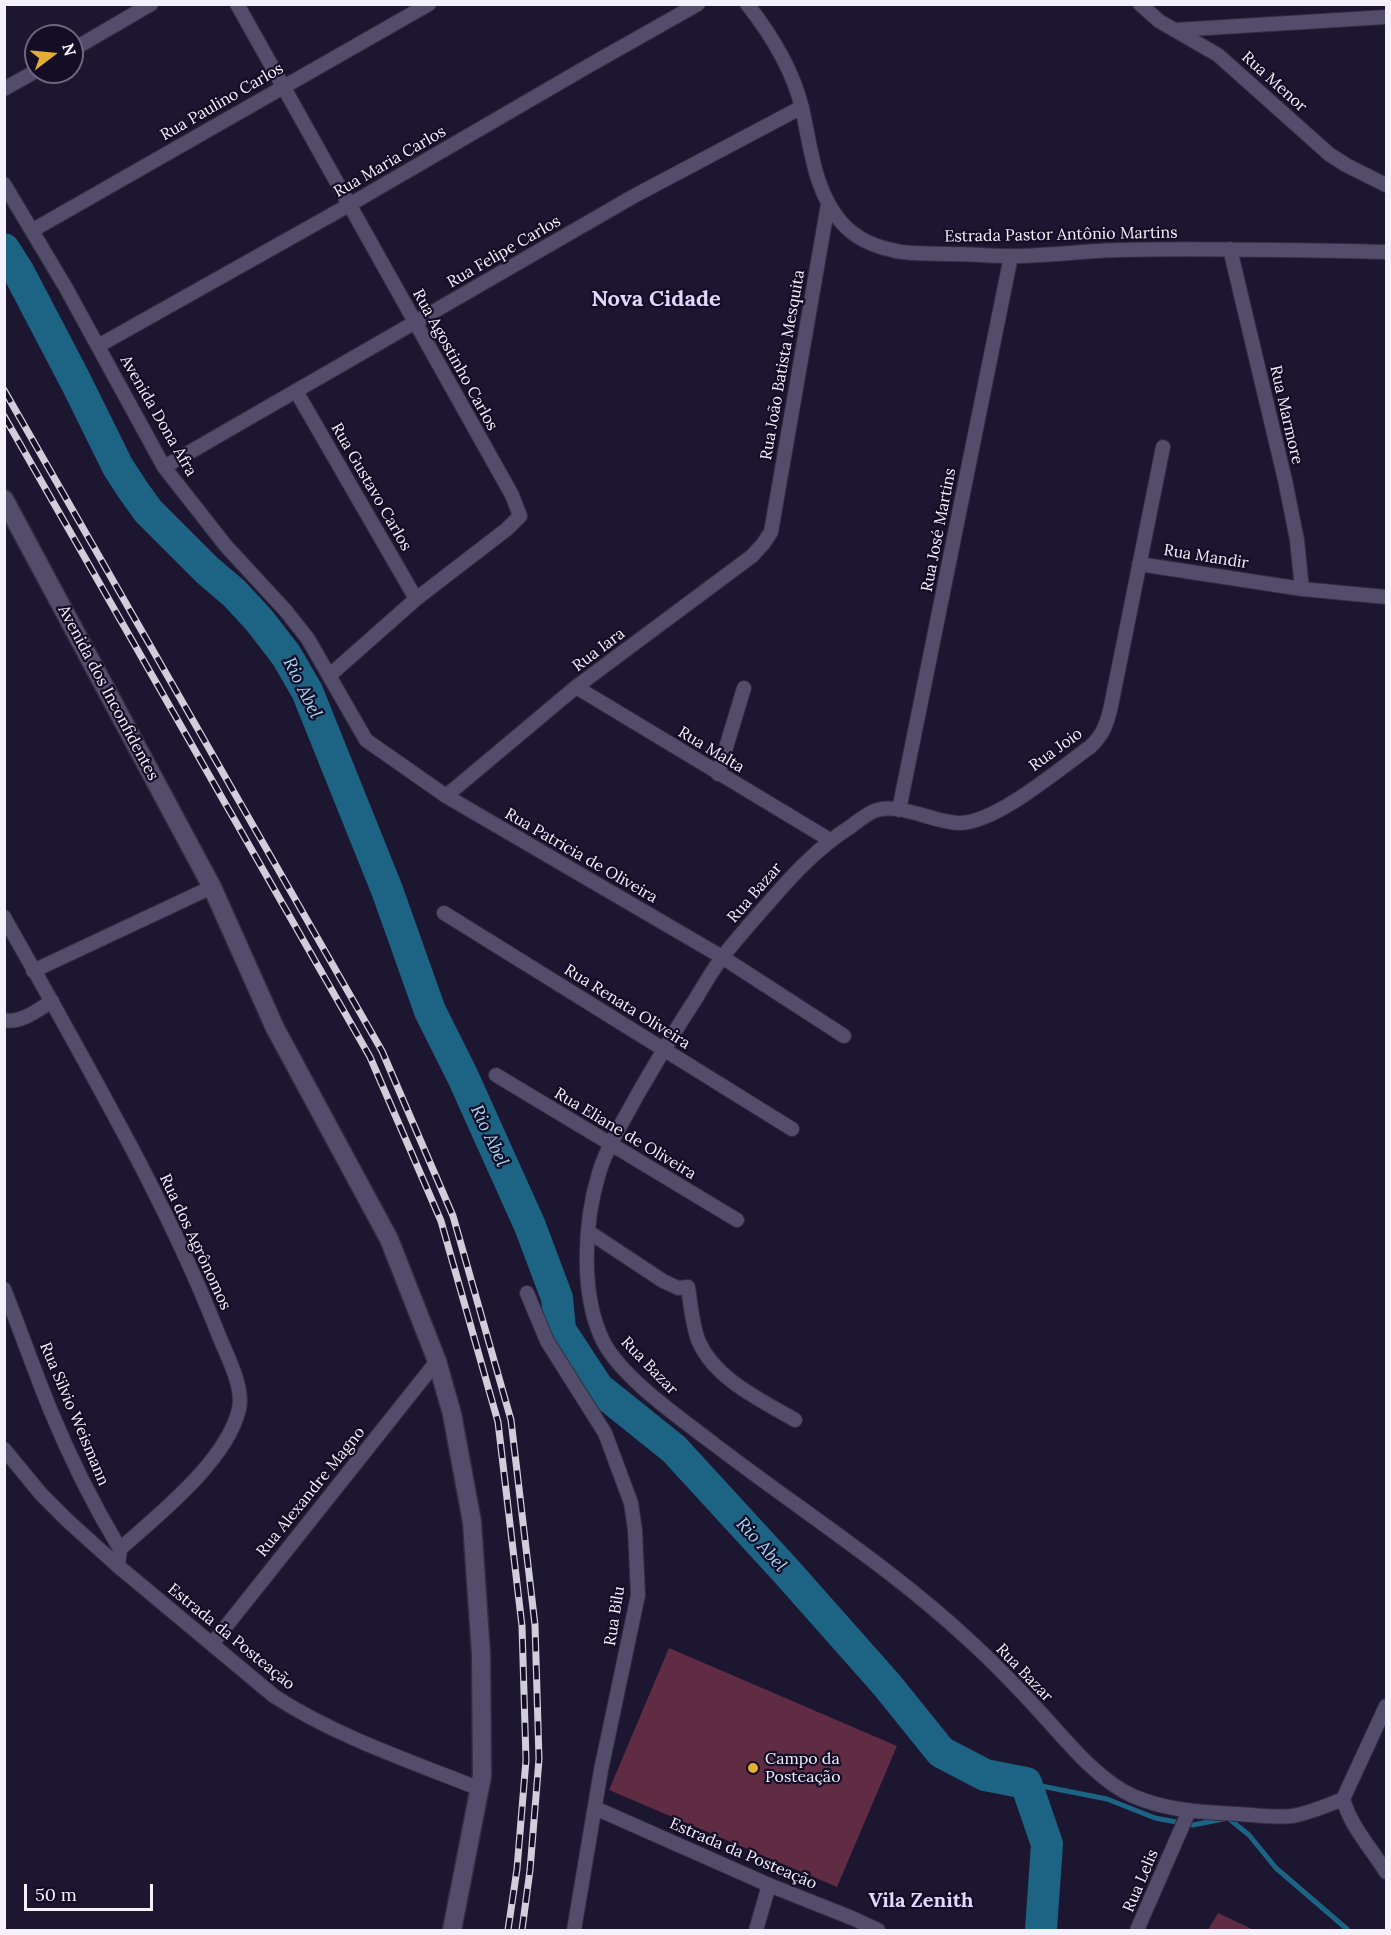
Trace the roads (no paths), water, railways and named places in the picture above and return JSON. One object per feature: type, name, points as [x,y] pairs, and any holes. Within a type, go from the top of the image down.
[{"type":"main road","name":"Avenida dos Inconfidentes","points":[[4,499],[212,887],[275,1028],[389,1239],[437,1362],[452,1414],[472,1522],[481,1654],[482,1776],[480,1789]]},
{"type":"main road","points":[[452,1930],[480,1789]]},
{"type":"street","points":[[84,43],[151,4]]},
{"type":"street","name":"Rua Agostinho Carlos","points":[[237,4],[512,495],[520,516],[507,529],[416,599],[330,675]]},
{"type":"street","name":"Rua Paulino Carlos","points":[[33,230],[429,4]]},
{"type":"street","name":"Rua Maria Carlos","points":[[98,346],[698,4]]},
{"type":"street","name":"Estrada Pastor Antônio Martins","points":[[747,4],[767,33],[791,77],[802,107],[812,160],[828,204],[843,224],[857,236],[894,251],[1011,256],[1118,250],[1230,249],[1386,252]]},
{"type":"street","name":"Rua Menor","points":[[1140,4],[1148,14],[1218,55],[1329,154],[1386,185]]},
{"type":"street","points":[[1175,30],[1386,17]]},
{"type":"street","points":[[4,89],[24,78]]},
{"type":"street","name":"Rua Felipe Carlos","points":[[164,467],[634,196],[802,107]]},
{"type":"street","name":"Avenida Dona Afra","points":[[4,184],[33,230],[164,467],[226,546],[286,611],[308,639],[330,675]]},
{"type":"street","name":"Rua João Batista Mesquita","points":[[771,532],[828,204]]},
{"type":"street","name":"Rua Marmore","points":[[1230,249],[1285,480],[1297,540],[1302,589]]},
{"type":"street","name":"Rua José Martins","points":[[899,810],[1011,256]]},
{"type":"street","name":"Rua Gustavo Carlos","points":[[296,391],[416,599]]},
{"type":"street","name":"Rua Mandir","points":[[1163,447],[1139,564],[1302,589],[1386,597]]},
{"type":"street","name":"Rua Iara","points":[[446,796],[576,687],[752,556],[771,532]]},
{"type":"street","name":"Rua Joio","points":[[899,810],[952,823],[964,824],[982,819],[1000,811],[1102,735],[1108,721],[1139,564]]},
{"type":"street","name":"Rua Patricia de Oliveira","points":[[330,675],[366,740],[446,796],[722,957],[844,1036]]},
{"type":"street","name":"Rua Malta","points":[[576,687],[830,840]]},
{"type":"street","points":[[718,774],[744,688]]},
{"type":"street","name":"Rua Bazar","points":[[899,810],[885,808],[876,810],[830,840],[797,869],[722,957],[663,1049],[611,1144],[592,1202],[587,1267],[596,1324],[605,1344],[618,1363],[668,1409],[865,1554],[936,1611],[972,1643],[1089,1764],[1119,1790],[1187,1816],[1283,1816],[1311,1812],[1343,1799]]},
{"type":"street","points":[[33,971],[212,887]]},
{"type":"street","name":"Rua Renata Oliveira","points":[[444,913],[792,1129]]},
{"type":"street","name":"Rua dos Agrônomos","points":[[4,917],[157,1195],[200,1288],[239,1389],[240,1408],[235,1421],[227,1437],[201,1474],[120,1549]]},
{"type":"street","points":[[4,1020],[9,1022],[27,1016],[52,1001]]},
{"type":"street","name":"Rua Eliane de Oliveira","points":[[496,1075],[737,1221]]},
{"type":"street","points":[[589,1232],[663,1281],[678,1288],[688,1287],[696,1332],[705,1353],[723,1374],[795,1420]]},
{"type":"street","name":"Rua Silvio Weismann","points":[[4,1289],[67,1448],[98,1512],[120,1549]]},
{"type":"street","name":"Rua Bilu","points":[[527,1293],[547,1341],[605,1433],[628,1495],[636,1530],[638,1595],[594,1808],[574,1930]]},
{"type":"street","name":"Rua Alexandre Magno","points":[[212,1644],[437,1362]]},
{"type":"street","name":"Estrada da Posteação","points":[[4,1449],[41,1494],[118,1566],[274,1696],[328,1728],[480,1789]]},
{"type":"street","points":[[118,1566],[120,1549]]},
{"type":"street","points":[[1386,1706],[1343,1799],[1354,1828],[1386,1872]]},
{"type":"street","name":"Estrada da Posteação","points":[[594,1808],[878,1930]]},
{"type":"street","name":"Rua Lelis","points":[[1137,1930],[1187,1816]]},
{"type":"street","points":[[756,1930],[769,1885]]},
{"type":"waterway","name":"Rio Abel","points":[[4,249],[18,271],[118,467],[133,490],[148,511],[259,620],[286,655],[307,691],[387,890],[430,1011],[463,1077],[530,1226],[557,1298],[560,1330],[598,1388],[674,1449],[887,1685],[941,1752],[985,1775],[1026,1783],[1047,1844],[1041,1930]]},
{"type":"waterway","points":[[1026,1783],[1107,1799],[1155,1818],[1193,1825],[1228,1818],[1249,1835],[1276,1868],[1348,1930]]},
{"type":"railway","points":[[4,390],[382,1051],[453,1216],[511,1420],[535,1625],[539,1759],[530,1870],[522,1930]]},
{"type":"railway","points":[[4,416],[370,1057],[441,1221],[498,1422],[522,1626],[526,1760],[517,1869],[508,1930]]},
{"type":"place","name":"Campo da Posteação","points":[[753,1768]]},
{"type":"district","name":"Nova Cidade","points":[[656,300]]},
{"type":"district","name":"Vila Zenith","points":[[921,1901]]}]
